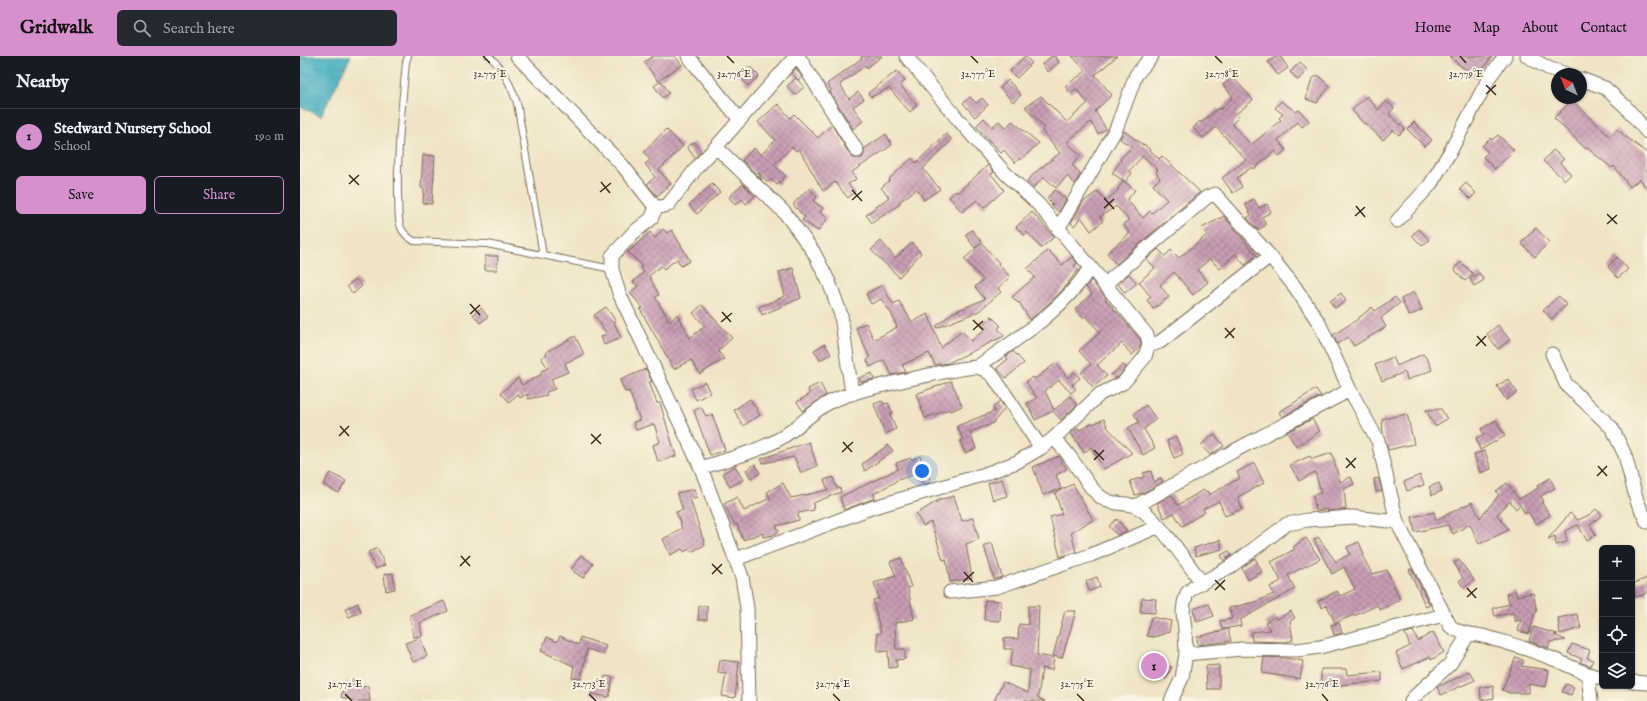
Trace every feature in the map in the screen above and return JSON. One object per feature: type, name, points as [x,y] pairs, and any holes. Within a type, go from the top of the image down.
[{"type":"street","points":[[517,56],[623,166],[656,208]]},
{"type":"street","points":[[688,56],[740,120]]},
{"type":"street","points":[[656,208],[668,205],[698,166],[797,56],[857,151]]},
{"type":"street","points":[[736,558],[872,508],[1006,467],[1041,448],[1054,438],[1100,394],[1123,383],[1145,357],[1149,342],[1147,335],[1039,205],[1005,173],[906,56]]},
{"type":"street","points":[[1058,229],[1116,129],[1136,75],[1152,56]]},
{"type":"street","points":[[1397,221],[1430,185],[1450,152],[1490,76],[1505,56]]},
{"type":"street","points":[[1527,56],[1551,69]]},
{"type":"street","points":[[1587,81],[1605,88],[1625,106],[1647,132]]},
{"type":"street","points":[[716,147],[785,213],[813,251],[829,282],[841,315],[852,394]]},
{"type":"street","points":[[1104,285],[1207,197],[1215,194],[1270,256],[1295,287],[1319,323],[1350,390],[1378,441],[1397,522],[1450,626],[1457,632],[1486,636],[1529,649],[1564,663],[1588,675],[1599,677]]},
{"type":"street","points":[[656,208],[651,219],[632,232],[615,251],[612,256],[612,269],[619,293],[701,468],[736,558],[742,577],[746,608],[750,701]]},
{"type":"street","points":[[1149,342],[1151,345],[1160,342],[1270,256]]},
{"type":"street","points":[[977,367],[1044,320],[1059,307],[1078,286],[1090,268]]},
{"type":"street","points":[[1552,354],[1566,384],[1612,428],[1626,455],[1637,501],[1647,522]]},
{"type":"street","points":[[701,468],[766,446],[795,428],[812,412],[831,402],[852,394],[888,384],[964,368],[977,367],[985,370],[993,376],[1041,448]]},
{"type":"street","points":[[1136,506],[1232,452],[1350,390]]},
{"type":"street","points":[[1054,438],[1097,494],[1112,502],[1136,506],[1146,514],[1174,545],[1202,583]]},
{"type":"street","points":[[1170,701],[1182,678],[1186,654],[1183,613],[1184,603],[1187,593],[1194,587],[1231,566],[1286,524],[1308,520],[1353,517],[1397,522]]},
{"type":"street","points":[[950,592],[997,587],[1091,555],[1158,526]]},
{"type":"street","points":[[1186,654],[1242,649],[1297,650],[1320,647],[1444,615]]},
{"type":"street","points":[[1411,701],[1450,664],[1468,634]]},
{"type":"street","points":[[1588,675],[1590,701]]},
{"type":"street","points":[[1635,682],[1647,683]]},
{"type":"lane","points":[[408,56],[406,62],[398,145],[399,219],[402,229],[408,237],[414,241],[487,244],[612,269]]},
{"type":"lane","points":[[489,56],[497,63],[510,83],[517,104],[543,255]]},
{"type":"water","points":[[300,56],[351,56],[321,116],[300,107]]},
{"type":"building","points":[[653,56],[675,56],[682,65],[658,81],[644,62]]},
{"type":"building","points":[[861,56],[882,56],[867,68],[866,65],[840,84],[849,99],[858,92],[864,99],[853,107],[863,121],[853,129],[830,92],[831,90],[827,84],[862,58]]},
{"type":"building","points":[[1025,56],[1032,63],[1017,78],[1010,71]]},
{"type":"building","points":[[1052,56],[1055,56],[1059,62],[1048,72],[1042,64]]},
{"type":"building","points":[[1072,56],[1117,56],[1095,75],[1112,95],[1095,111],[1106,129],[1098,134],[1091,122],[1067,142],[1081,156],[1072,165],[1081,174],[1075,184],[1067,176],[1056,188],[1044,177],[1034,187],[1027,181],[1038,170],[1060,153],[1042,131],[1045,128],[1025,107],[1041,96],[1067,122],[1088,103],[1076,89],[1070,93],[1065,86],[1086,71]]},
{"type":"building","points":[[1277,56],[1280,56],[1288,68],[1278,75],[1268,62]]},
{"type":"building","points":[[1450,56],[1492,56],[1477,78]]},
{"type":"building","points":[[1300,62],[1307,70],[1298,80],[1290,72]]},
{"type":"building","points":[[749,66],[759,76],[748,86],[739,75]]},
{"type":"building","points":[[796,68],[802,77],[798,80],[791,73]]},
{"type":"building","points":[[897,71],[905,81],[900,85],[917,105],[910,112],[889,88],[871,97],[868,93]]},
{"type":"building","points":[[1318,75],[1330,87],[1317,103],[1306,99],[1312,79]]},
{"type":"building","points":[[1233,77],[1253,100],[1236,114],[1239,117],[1232,124],[1251,145],[1281,120],[1279,118],[1283,114],[1275,108],[1281,101],[1296,112],[1299,110],[1309,121],[1302,127],[1298,122],[1278,140],[1286,150],[1279,156],[1275,151],[1254,169],[1252,167],[1237,178],[1242,187],[1233,193],[1222,178],[1246,160],[1216,127],[1203,138],[1193,128],[1218,108],[1220,110],[1233,97],[1223,85]]},
{"type":"building","points":[[796,78],[804,87],[795,95],[787,86]]},
{"type":"building","points":[[1008,80],[1021,95],[1013,102],[1000,88]]},
{"type":"building","points":[[661,81],[669,93],[663,98],[654,86]]},
{"type":"building","points":[[1367,96],[1378,110],[1386,101],[1394,108],[1389,114],[1405,129],[1399,135],[1393,130],[1383,140],[1365,123],[1364,124],[1352,110]]},
{"type":"building","points":[[970,97],[976,103],[982,98],[988,105],[975,117],[963,103]]},
{"type":"building","points":[[778,104],[790,118],[794,114],[818,138],[832,125],[850,155],[854,158],[862,158],[864,149],[886,134],[892,145],[852,172],[856,179],[848,184],[855,192],[848,198],[835,182],[823,191],[799,149],[796,151],[792,147],[774,165],[786,176],[777,185],[771,179],[768,182],[758,172],[762,180],[742,160],[754,148],[761,155],[775,140],[758,122]]},
{"type":"building","points":[[1568,104],[1576,104],[1610,137],[1616,129],[1647,153],[1647,189],[1640,179],[1630,187],[1614,166],[1612,168],[1587,148],[1586,149],[1554,118]]},
{"type":"building","points":[[984,118],[992,127],[999,121],[1006,128],[1012,121],[1039,143],[1021,160],[1020,158],[1015,163],[1004,150],[1001,153],[976,126]]},
{"type":"building","points":[[1414,122],[1432,140],[1425,147],[1407,129]]},
{"type":"building","points":[[666,129],[683,146],[659,170],[671,184],[657,196],[647,184],[655,177],[645,164],[650,160],[644,152]]},
{"type":"building","points":[[1124,131],[1143,145],[1144,144],[1159,159],[1162,156],[1200,192],[1116,264],[1107,253],[1130,233],[1123,224],[1129,220],[1116,206],[1100,217],[1103,221],[1091,231],[1081,217],[1074,226],[1071,223],[1083,202],[1098,191],[1106,201],[1119,189],[1118,188],[1124,181],[1112,173],[1121,160],[1120,159],[1132,147],[1120,139]],"holes":[[[1143,156],[1158,170],[1156,173],[1160,178],[1153,185],[1167,200],[1152,213],[1150,211],[1143,218],[1127,200],[1135,190],[1125,182],[1132,173],[1129,171]]]},
{"type":"building","points":[[946,134],[952,140],[923,169],[940,189],[924,200],[917,189],[899,202],[900,204],[872,223],[866,215],[889,197],[881,188],[912,158],[916,163]]},
{"type":"building","points":[[1498,135],[1514,150],[1495,169],[1483,157],[1488,152],[1482,146],[1490,138],[1492,140]]},
{"type":"building","points":[[694,142],[701,151],[695,158],[687,147]]},
{"type":"building","points":[[1553,150],[1564,159],[1560,163],[1571,174],[1565,180],[1543,161]]},
{"type":"building","points":[[423,155],[435,156],[432,204],[423,203],[424,188],[421,188]]},
{"type":"building","points":[[988,165],[994,172],[991,174],[1004,190],[984,208],[977,200],[962,212],[949,197],[956,191],[957,193]]},
{"type":"building","points":[[1466,183],[1476,193],[1470,199],[1460,189]]},
{"type":"building","points":[[712,184],[720,192],[697,214],[689,205]]},
{"type":"building","points":[[743,184],[755,196],[746,204],[742,199],[735,205],[729,197]]},
{"type":"building","points":[[809,188],[817,197],[813,201],[823,208],[820,212],[828,218],[818,231],[802,220],[805,217],[794,206],[794,203]]},
{"type":"building","points":[[1055,190],[1066,199],[1059,212],[1051,205],[1053,204],[1047,198]]},
{"type":"building","points":[[1254,199],[1259,208],[1267,204],[1271,212],[1262,217],[1266,225],[1258,230],[1247,218],[1251,215],[1245,204]]},
{"type":"building","points":[[1032,212],[1054,237],[1041,248],[1027,232],[1024,235],[1016,227]]},
{"type":"building","points":[[1224,216],[1256,255],[1245,265],[1235,254],[1220,269],[1210,259],[1197,270],[1208,282],[1193,295],[1174,272],[1160,285],[1169,297],[1153,309],[1147,300],[1151,297],[1139,282],[1155,268],[1147,259],[1158,249],[1165,256],[1171,250],[1179,258],[1208,234],[1202,228]]},
{"type":"building","points":[[1536,228],[1549,242],[1535,257],[1521,243]]},
{"type":"building","points":[[663,229],[667,233],[672,230],[690,261],[681,266],[677,259],[664,269],[661,266],[649,276],[659,295],[655,297],[670,322],[677,314],[690,338],[705,326],[693,313],[702,305],[732,338],[718,351],[724,359],[700,374],[691,360],[674,369],[640,309],[643,308],[630,293],[638,286],[633,282],[644,272],[640,267],[642,266],[628,252],[650,232],[655,238]]},
{"type":"building","points":[[1419,229],[1429,240],[1422,246],[1412,235]]},
{"type":"building","points":[[972,230],[982,242],[975,248],[965,235]]},
{"type":"building","points":[[881,241],[895,258],[912,243],[921,253],[899,277],[871,250]]},
{"type":"building","points":[[982,243],[1010,277],[998,288],[1001,292],[979,311],[937,328],[936,326],[952,313],[985,299],[975,287],[983,280],[964,259]]},
{"type":"building","points":[[1048,250],[1062,265],[1072,257],[1077,263],[1074,266],[1078,270],[1060,293],[1030,320],[1019,302],[1018,303],[1012,297],[1035,277],[1027,269]]},
{"type":"building","points":[[485,256],[498,256],[497,270],[485,270]]},
{"type":"building","points":[[1617,257],[1628,269],[1618,278],[1608,267]]},
{"type":"building","points":[[1461,262],[1473,274],[1465,281],[1454,269]]},
{"type":"building","points":[[793,268],[801,298],[762,315],[759,307],[785,296],[779,272]]},
{"type":"building","points":[[1479,273],[1484,280],[1474,286],[1470,279]]},
{"type":"building","points":[[1129,274],[1137,283],[1125,293],[1118,284]]},
{"type":"building","points":[[356,279],[362,286],[353,294],[347,286]]},
{"type":"building","points":[[1091,280],[1106,298],[1105,299],[1140,339],[1141,343],[1139,348],[1132,355],[1122,343],[1097,365],[1107,376],[1093,387],[1081,373],[1091,364],[1079,351],[1100,332],[1085,316],[1083,318],[1075,309],[1092,294],[1086,287]]},
{"type":"building","points":[[882,285],[893,304],[899,301],[912,322],[928,314],[941,348],[962,331],[971,341],[986,328],[982,325],[991,316],[1001,326],[998,328],[1004,336],[948,363],[935,365],[929,353],[902,365],[906,372],[892,375],[884,360],[870,367],[867,360],[870,358],[856,328],[866,323],[874,340],[897,327],[891,313],[881,299],[871,304],[866,294]]},
{"type":"building","points":[[1414,292],[1422,310],[1409,316],[1401,299]]},
{"type":"building","points":[[1341,293],[1346,301],[1335,308],[1330,301]]},
{"type":"building","points":[[1559,296],[1567,305],[1551,319],[1543,310]]},
{"type":"building","points":[[1395,297],[1400,303],[1381,318],[1386,327],[1354,346],[1348,337],[1337,344],[1333,335],[1355,321],[1372,307],[1375,311]]},
{"type":"building","points":[[606,307],[616,321],[614,322],[621,338],[604,345],[601,336],[607,334],[594,315]]},
{"type":"building","points":[[481,308],[488,317],[480,323],[473,314]]},
{"type":"building","points":[[1498,325],[1510,340],[1498,349],[1487,334]]},
{"type":"building","points":[[575,336],[584,354],[565,363],[568,372],[551,379],[555,389],[546,392],[547,395],[528,399],[527,394],[520,398],[518,394],[509,402],[501,393],[518,378],[522,385],[542,374],[541,371],[548,368],[541,358],[547,354],[546,352]]},
{"type":"building","points":[[825,344],[831,354],[820,360],[814,350]]},
{"type":"building","points":[[1013,351],[1024,363],[1006,378],[997,368],[1008,359],[1006,357]]},
{"type":"building","points":[[1423,354],[1428,360],[1432,370],[1407,380],[1405,372],[1382,381],[1375,365],[1393,357],[1397,366]]},
{"type":"building","points":[[1056,363],[1068,378],[1074,372],[1080,378],[1072,385],[1076,389],[1071,393],[1059,380],[1045,391],[1054,410],[1070,396],[1077,405],[1061,420],[1053,411],[1035,420],[1027,403],[1037,398],[1026,382],[1033,377],[1035,379]]},
{"type":"building","points":[[1123,365],[1126,368],[1118,377],[1114,378],[1111,375]]},
{"type":"building","points":[[646,369],[652,382],[649,382],[657,403],[660,403],[676,456],[658,462],[653,445],[660,442],[654,424],[636,430],[633,422],[640,420],[629,391],[625,392],[620,380]]},
{"type":"building","points":[[872,373],[874,379],[861,382],[859,378]]},
{"type":"building","points":[[1508,379],[1517,392],[1506,400],[1497,386]]},
{"type":"building","points":[[951,381],[962,406],[951,411],[950,409],[925,418],[916,394]]},
{"type":"building","points":[[705,382],[710,393],[696,400],[691,389]]},
{"type":"building","points":[[820,383],[826,395],[803,411],[797,402],[810,394],[808,389]]},
{"type":"building","points":[[1316,389],[1321,396],[1282,417],[1279,412]]},
{"type":"building","points":[[750,399],[760,415],[743,426],[734,410]]},
{"type":"building","points":[[882,401],[884,404],[888,403],[893,413],[890,414],[896,429],[885,434],[874,404]]},
{"type":"building","points":[[1000,401],[1005,408],[992,424],[970,432],[976,449],[965,453],[960,441],[963,440],[957,426],[995,411],[993,407]]},
{"type":"building","points":[[1146,405],[1156,419],[1144,429],[1155,448],[1143,455],[1128,428],[1139,422],[1134,414]]},
{"type":"building","points":[[701,407],[706,416],[712,414],[725,450],[710,455],[694,411]]},
{"type":"building","points":[[1441,409],[1447,419],[1435,426],[1426,410]]},
{"type":"building","points":[[1407,414],[1414,444],[1388,450],[1383,434],[1382,419]]},
{"type":"building","points":[[1104,419],[1108,428],[1132,453],[1104,469],[1091,447],[1084,453],[1071,433],[1078,428],[1080,430],[1092,423],[1093,424]]},
{"type":"building","points":[[1312,419],[1320,431],[1296,447],[1287,432]]},
{"type":"building","points":[[1496,420],[1505,436],[1480,450],[1476,438],[1484,435],[1481,429]]},
{"type":"building","points":[[1214,434],[1224,446],[1210,455],[1201,445]]},
{"type":"building","points":[[1176,437],[1183,454],[1174,458],[1167,441]]},
{"type":"building","points":[[809,442],[817,466],[801,473],[794,457],[763,463],[761,459]]},
{"type":"building","points":[[888,445],[893,451],[865,471],[862,464]]},
{"type":"building","points":[[1485,451],[1491,469],[1480,473],[1474,454]]},
{"type":"building","points":[[1332,453],[1340,482],[1351,477],[1354,484],[1344,489],[1346,509],[1316,511],[1313,495],[1321,493],[1315,472],[1299,481],[1290,465],[1310,456],[1312,459]]},
{"type":"building","points":[[920,456],[931,482],[923,484],[918,473],[895,481],[873,494],[875,498],[844,510],[840,497],[898,469],[896,463],[911,458],[912,460]]},
{"type":"building","points":[[1059,456],[1067,469],[1056,475],[1061,489],[1043,495],[1033,467]]},
{"type":"building","points":[[1254,463],[1264,483],[1238,497],[1242,509],[1225,516],[1219,501],[1203,509],[1205,512],[1182,526],[1174,513],[1164,518],[1157,503],[1172,495],[1178,505],[1203,490],[1205,492],[1207,491],[1209,495],[1240,478],[1237,472]]},
{"type":"building","points":[[755,464],[760,473],[751,479],[746,470]]},
{"type":"building","points":[[735,466],[743,480],[730,487],[723,473]]},
{"type":"building","points":[[1151,471],[1154,482],[1161,478],[1163,482],[1143,493],[1135,495],[1130,481],[1144,477],[1143,473]]},
{"type":"building","points":[[330,473],[346,481],[339,493],[323,485]]},
{"type":"building","points":[[1420,475],[1424,485],[1407,491],[1404,482]]},
{"type":"building","points":[[833,477],[837,488],[840,488],[841,492],[813,503],[814,510],[798,513],[799,520],[776,526],[779,531],[774,535],[763,537],[762,533],[743,540],[737,524],[735,525],[724,504],[737,497],[744,511],[770,498],[767,492],[783,483],[791,498],[828,490],[824,480]]},
{"type":"building","points":[[1378,478],[1382,491],[1376,492],[1374,479]]},
{"type":"building","points":[[1550,478],[1555,488],[1541,496],[1544,502],[1542,503],[1550,515],[1536,524],[1528,512],[1525,514],[1520,505],[1516,509],[1510,501],[1497,515],[1509,530],[1479,544],[1470,524],[1453,534],[1448,525],[1415,532],[1412,517],[1434,512],[1436,520],[1472,502],[1480,518],[1499,495],[1496,491],[1507,483],[1519,499],[1538,488],[1537,486]]},
{"type":"building","points":[[1002,479],[1007,496],[993,500],[988,483]]},
{"type":"building","points":[[1439,483],[1442,491],[1432,495],[1429,487]]},
{"type":"building","points":[[1073,484],[1093,520],[1071,532],[1076,552],[1060,557],[1050,517],[1062,514],[1055,493]]},
{"type":"building","points":[[694,489],[697,497],[690,499],[705,545],[691,552],[689,549],[684,552],[682,549],[670,555],[663,539],[682,528],[676,512],[683,510],[677,493]]},
{"type":"building","points":[[954,496],[962,521],[973,518],[979,539],[966,544],[972,578],[950,582],[946,559],[943,560],[931,522],[923,526],[916,514],[939,500]]},
{"type":"building","points":[[1596,509],[1602,515],[1590,525],[1596,535],[1587,541],[1578,525],[1565,531],[1567,542],[1556,545],[1555,536],[1548,539],[1570,513],[1578,520],[1589,515]]},
{"type":"building","points":[[1117,519],[1127,531],[1117,535],[1109,526]]},
{"type":"building","points":[[1318,537],[1336,562],[1350,554],[1347,547],[1359,542],[1364,554],[1362,555],[1372,574],[1387,570],[1400,600],[1380,610],[1378,605],[1335,623],[1327,605],[1322,608],[1318,601],[1337,591],[1340,596],[1355,589],[1344,567],[1332,574],[1314,540]]},
{"type":"building","points":[[1306,538],[1320,559],[1288,575],[1295,589],[1240,620],[1241,626],[1222,629],[1220,621],[1232,619],[1229,608],[1255,602],[1274,594],[1270,587],[1281,581],[1271,562],[1295,549],[1293,547]]},
{"type":"building","points":[[1220,540],[1222,549],[1196,556],[1194,548]]},
{"type":"building","points":[[992,543],[1002,577],[994,579],[984,546]]},
{"type":"building","points":[[377,548],[385,565],[376,569],[368,552]]},
{"type":"building","points":[[1229,551],[1231,556],[1224,561],[1221,555]]},
{"type":"building","points":[[581,555],[593,564],[583,578],[571,570]]},
{"type":"building","points":[[901,558],[911,587],[908,588],[914,619],[895,623],[896,649],[905,649],[905,659],[896,660],[897,667],[889,668],[888,651],[878,652],[877,633],[881,633],[873,600],[879,598],[874,583],[896,576],[890,562]]},
{"type":"building","points":[[1255,558],[1262,572],[1248,580],[1242,568]]},
{"type":"building","points":[[1459,560],[1474,580],[1464,588],[1459,581],[1463,578],[1454,563]]},
{"type":"building","points":[[1412,569],[1430,605],[1426,607],[1409,570]]},
{"type":"building","points":[[393,573],[395,589],[386,591],[384,574]]},
{"type":"building","points":[[1097,577],[1100,587],[1089,591],[1086,581]]},
{"type":"building","points":[[1647,578],[1647,593],[1636,597],[1635,583]]},
{"type":"building","points":[[1515,590],[1517,596],[1533,593],[1537,612],[1535,613],[1529,634],[1518,631],[1521,620],[1515,621],[1513,613],[1495,616],[1493,608],[1510,604],[1506,594]]},
{"type":"building","points":[[1142,598],[1156,599],[1155,613],[1140,612]]},
{"type":"building","points":[[985,600],[1001,601],[1000,621],[984,620]]},
{"type":"building","points":[[444,601],[448,611],[420,623],[422,636],[413,637],[410,615]]},
{"type":"building","points":[[358,603],[361,612],[349,617],[345,609]]},
{"type":"building","points":[[1209,604],[1214,616],[1197,622],[1193,609]]},
{"type":"building","points":[[699,606],[707,606],[707,620],[698,620]]},
{"type":"building","points":[[1028,606],[1039,606],[1037,655],[1054,658],[1052,670],[1042,668],[1038,698],[1045,701],[994,701],[1003,682],[1028,693],[1030,670],[1010,666],[1013,649],[1004,649],[1004,638],[1018,639],[1019,624],[1028,625]]},
{"type":"building","points":[[1065,611],[1076,611],[1062,658],[1053,656]]},
{"type":"building","points":[[1291,611],[1295,618],[1290,621],[1293,640],[1286,642],[1252,641],[1251,632],[1271,630],[1265,623],[1275,616],[1276,620]]},
{"type":"building","points":[[1577,614],[1581,628],[1560,634],[1558,618]]},
{"type":"building","points":[[1151,617],[1171,621],[1169,632],[1154,637],[1147,636]]},
{"type":"building","points":[[1339,623],[1342,633],[1334,635],[1331,625]]},
{"type":"building","points":[[1533,627],[1558,634],[1554,635],[1566,640],[1550,642],[1548,648],[1529,641]]},
{"type":"building","points":[[1228,629],[1231,641],[1198,645],[1197,637]]},
{"type":"building","points":[[1413,631],[1418,641],[1433,632],[1444,652],[1431,660],[1430,657],[1403,669],[1396,653],[1410,646],[1405,633]]},
{"type":"building","points":[[560,636],[579,645],[580,637],[606,646],[603,654],[587,649],[581,679],[572,678],[574,666],[541,651],[547,637],[557,642]]},
{"type":"building","points":[[420,638],[427,656],[413,662],[405,643]]},
{"type":"building","points":[[1572,644],[1590,650],[1587,658],[1593,660],[1590,666],[1580,662],[1582,659],[1568,653]]},
{"type":"building","points":[[1264,657],[1303,661],[1300,679],[1262,673]]},
{"type":"building","points":[[1516,657],[1524,661],[1521,666],[1549,670],[1546,687],[1529,684],[1529,693],[1510,693],[1502,690]]},
{"type":"building","points":[[720,660],[739,662],[735,698],[722,696],[726,674],[718,673]]},
{"type":"building","points":[[1219,665],[1219,689],[1207,689],[1206,666]]},
{"type":"building","points":[[1172,667],[1166,679],[1146,668]]},
{"type":"building","points":[[1321,669],[1346,669],[1347,675],[1382,672],[1382,681],[1340,685],[1339,683],[1321,683]]},
{"type":"building","points":[[1470,672],[1475,680],[1441,695],[1437,687]]},
{"type":"building","points":[[605,676],[613,677],[609,697],[591,694],[593,683],[603,685]]},
{"type":"building","points":[[345,682],[363,687],[368,686],[370,701],[356,701],[341,697]]},
{"type":"building","points":[[1566,684],[1574,687],[1571,695],[1562,692]]},
{"type":"building","points":[[1493,686],[1494,698],[1481,700],[1480,687]]},
{"type":"place","name":"Stedward Nursery School","points":[[1154,666]]}]
